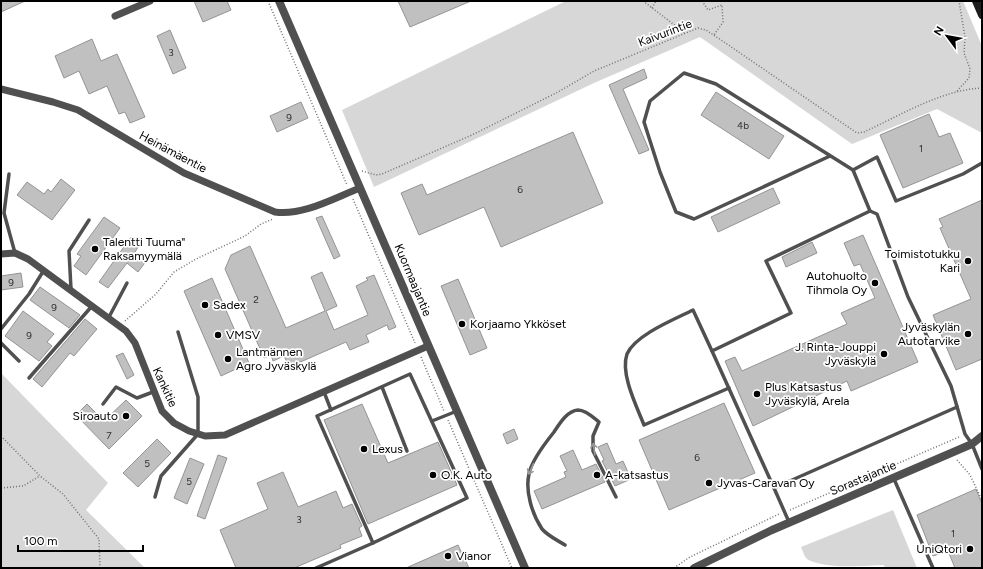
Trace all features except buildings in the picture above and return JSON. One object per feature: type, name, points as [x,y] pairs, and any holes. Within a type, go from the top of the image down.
[{"type":"main road","points":[[976,1],[982,15]]},
{"type":"street","points":[[115,16],[150,1]]},
{"type":"street","name":"Kuormaajantie","points":[[279,1],[525,568]]},
{"type":"street","name":"Heinämäentie","points":[[1,89],[78,110],[184,174],[275,212],[283,213],[297,211],[360,188]]},
{"type":"street","points":[[1,254],[15,253]]},
{"type":"street","name":"Kankitie","points":[[15,253],[28,259],[121,325],[135,343],[153,392],[162,411],[174,423],[189,431],[205,436],[225,435],[428,346]]},
{"type":"street","name":"Sorastajantie","points":[[694,568],[790,522],[978,441]]},
{"type":"lane","points":[[830,156],[694,219],[676,212],[660,172],[644,122],[650,101],[684,73],[716,84],[853,170],[870,211],[877,214],[908,297],[951,386],[965,434],[978,441],[982,469]]},
{"type":"lane","points":[[853,170],[877,157],[896,200],[964,174],[982,163]]},
{"type":"lane","points":[[9,174],[4,213],[15,253]]},
{"type":"lane","points":[[712,352],[791,314],[766,261],[870,211]]},
{"type":"lane","points":[[71,289],[69,251],[89,220]]},
{"type":"lane","points":[[1,329],[29,294],[44,270]]},
{"type":"lane","points":[[109,317],[127,283]]},
{"type":"lane","points":[[28,378],[93,305]]},
{"type":"lane","points":[[729,388],[644,425],[629,386],[626,367],[627,354],[635,344],[655,330],[693,310],[729,388],[774,488],[790,522]]},
{"type":"lane","points":[[155,497],[161,476],[198,434],[198,396],[178,332]]},
{"type":"lane","points":[[1,343],[19,361]]},
{"type":"lane","points":[[316,568],[373,543],[467,498],[410,374],[317,416],[373,543]]},
{"type":"lane","points":[[103,404],[116,387],[137,398],[153,392]]},
{"type":"lane","points":[[382,387],[407,451]]},
{"type":"lane","points":[[324,392],[331,410]]},
{"type":"lane","points":[[774,488],[956,407]]},
{"type":"lane","points":[[565,545],[543,529],[534,511],[527,491],[529,472],[545,444],[567,415],[578,410],[590,414],[599,422],[593,436],[593,451],[616,497]]},
{"type":"lane","points":[[432,421],[457,411]]},
{"type":"lane","points":[[894,478],[933,568]]},
{"type":"path","points":[[268,1],[512,568]]},
{"type":"path","points":[[643,1],[685,33]]},
{"type":"path","points":[[652,9],[656,1]]},
{"type":"path","points":[[702,1],[708,10],[722,5],[723,22],[714,36]]},
{"type":"path","points":[[956,92],[969,78],[970,69],[964,53],[965,37],[959,1]]},
{"type":"path","name":"Kaivurintie","points":[[344,179],[363,171],[376,176],[382,174],[472,135],[558,92],[594,71],[698,28],[706,30],[857,133],[864,132],[939,98],[966,89],[982,88]]},
{"type":"path","points":[[121,325],[156,294],[174,272],[196,259],[245,236],[261,224],[273,219],[275,212]]},
{"type":"path","points":[[674,568],[690,557],[785,512],[965,434]]},
{"type":"path","points":[[1,436],[40,476],[63,494],[99,539],[100,568]]},
{"type":"path","points":[[950,441],[962,466],[970,474],[982,500]]},
{"type":"path","points":[[1,488],[23,486],[40,476]]},
{"type":"shaded area","points":[[566,1],[963,1],[982,46],[982,133],[937,109],[852,144],[700,37],[594,83],[374,187],[342,110]]},
{"type":"shaded area","points":[[1,373],[108,483],[86,510],[145,568],[1,568]]},
{"type":"shaded area","points":[[893,510],[917,568],[885,568],[884,565],[833,566],[814,562],[807,559],[804,555],[801,547]]},
{"type":"place","name":"Talentti Tuuma\" Raksamyymälä","points":[[95,249]]},
{"type":"place","name":"Toimistotukku Kari","points":[[968,261]]},
{"type":"place","name":"Autohuolto Tihmola Oy","points":[[875,283]]},
{"type":"place","name":"Sadex","points":[[205,305]]},
{"type":"place","name":"Korjaamo Ykköset","points":[[462,324]]},
{"type":"place","name":"Jyväskylän Autotarvike","points":[[968,334]]},
{"type":"place","name":"VMSV","points":[[218,335]]},
{"type":"place","name":"J. Rinta-Jouppi Jyväskylä","points":[[884,354]]},
{"type":"place","name":"Lantmännen Agro Jyväskylä","points":[[228,359]]},
{"type":"place","name":"Plus Katsastus Jyväskylä, Arela","points":[[757,394]]},
{"type":"place","name":"Siroauto","points":[[126,416]]},
{"type":"place","name":"Lexus","points":[[364,449]]},
{"type":"place","name":"O.K. Auto","points":[[433,475]]},
{"type":"place","name":"A-katsastus","points":[[597,475]]},
{"type":"place","name":"Jyvas-Caravan Oy","points":[[709,483]]},
{"type":"place","name":"UniQtori","points":[[970,549]]},
{"type":"place","name":"Vianor","points":[[448,556]]}]
